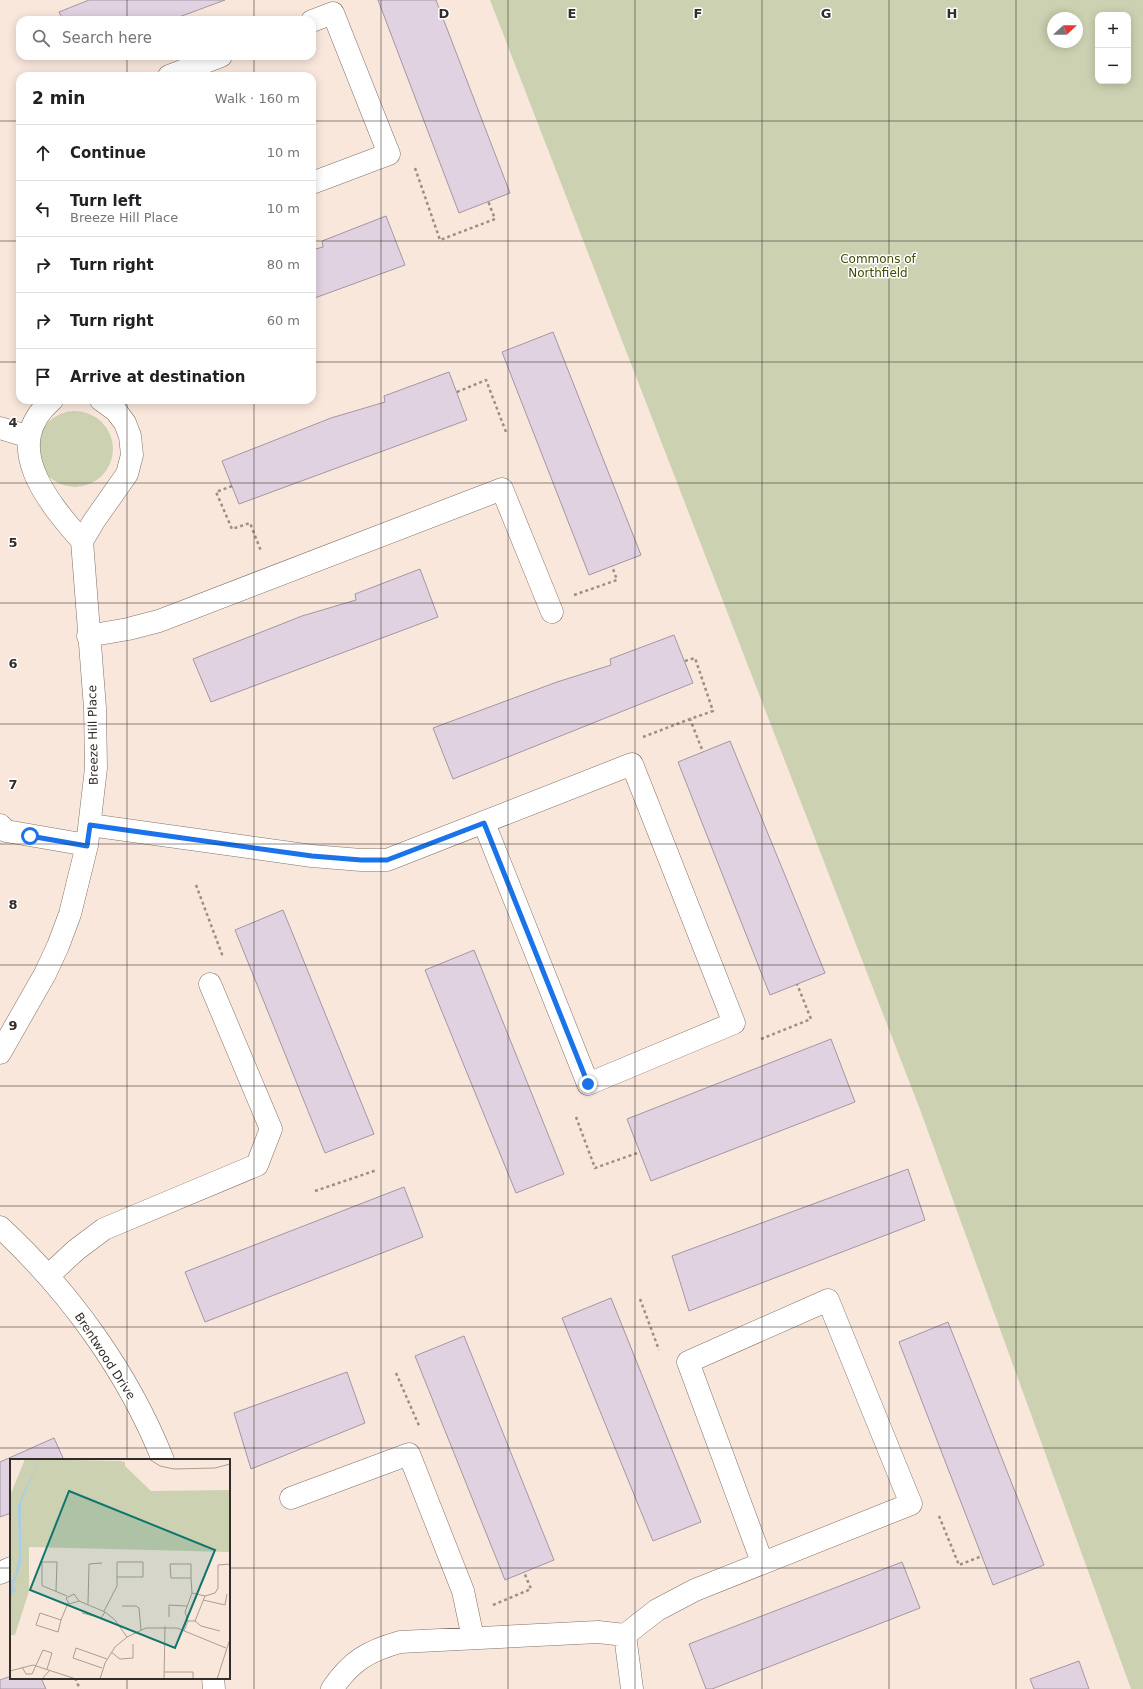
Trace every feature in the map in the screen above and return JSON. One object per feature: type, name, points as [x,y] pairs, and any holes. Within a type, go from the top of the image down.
[{"type":"street","points":[[316,19],[333,13],[389,154],[316,181]]},
{"type":"street","points":[[179,72],[211,60]]},
{"type":"street","points":[[46,404],[32,417],[23,435],[21,451],[24,467],[40,493],[82,541],[126,474],[132,455],[130,436],[125,423],[116,411],[106,404]]},
{"type":"street","points":[[0,428],[23,435]]},
{"type":"street","points":[[88,636],[128,629],[159,621],[502,488],[552,612]]},
{"type":"street","name":"Breeze Hill Place","points":[[0,1053],[45,974],[58,946],[70,914],[88,835],[96,768],[95,708],[88,636],[82,541]]},
{"type":"street","points":[[0,825],[6,831],[88,835],[312,856],[387,860],[632,764],[734,1024],[588,1084],[484,823]]},
{"type":"street","points":[[48,1276],[76,1250],[104,1229],[257,1165],[271,1129],[210,984]]},
{"type":"street","name":"Brentwood Drive","points":[[0,1226],[48,1276],[85,1320],[139,1409],[163,1459]]},
{"type":"street","points":[[332,1689],[343,1672],[366,1654],[382,1647],[400,1642],[598,1632],[624,1635],[657,1610],[689,1594],[762,1562],[911,1504],[828,1300],[688,1362],[762,1562]]},
{"type":"street","points":[[291,1498],[408,1454],[463,1591],[473,1638]]},
{"type":"street","points":[[0,1573],[10,1568]]},
{"type":"street","points":[[624,1635],[632,1689]]},
{"type":"street","points":[[213,1679],[214,1689]]},
{"type":"path","points":[[415,168],[440,240],[495,220],[488,201]]},
{"type":"path","points":[[457,392],[486,380],[506,432]]},
{"type":"path","points":[[232,486],[216,492],[232,529],[250,523],[262,554]]},
{"type":"path","points":[[569,597],[618,580],[612,566]]},
{"type":"path","points":[[644,737],[713,711],[695,658],[685,661]]},
{"type":"path","points":[[690,719],[703,752]]},
{"type":"path","points":[[196,885],[223,957]]},
{"type":"path","points":[[761,1039],[811,1019],[797,984]]},
{"type":"path","points":[[576,1117],[595,1168],[640,1152]]},
{"type":"path","points":[[315,1191],[377,1170]]},
{"type":"path","points":[[640,1299],[659,1350]]},
{"type":"path","points":[[396,1373],[420,1428]]},
{"type":"path","points":[[939,1516],[959,1565],[982,1556]]},
{"type":"path","points":[[493,1605],[531,1589],[524,1572]]},
{"type":"path","points":[[75,1679],[80,1689]]},
{"type":"green space","name":"Commons of Northfield","points":[[490,0],[1143,0],[1143,1689],[1131,1689],[921,1112]]},
{"type":"green space","points":[[75,411],[90,414],[102,422],[110,434],[113,449],[110,464],[102,476],[90,484],[75,487],[60,484],[48,476],[40,464],[37,449],[40,434],[48,422],[60,414]]},
{"type":"building","points":[[89,0],[225,0],[182,16],[61,16],[59,12]]},
{"type":"building","points":[[378,0],[436,0],[510,193],[459,213]]},
{"type":"building","points":[[386,216],[405,265],[316,298],[316,249],[323,247],[322,241]]},
{"type":"building","points":[[553,332],[641,555],[589,575],[502,352]]},
{"type":"building","points":[[449,372],[467,420],[239,504],[222,461],[331,418],[385,402],[384,396]]},
{"type":"building","points":[[420,569],[438,617],[211,702],[193,659],[302,616],[356,600],[355,594]]},
{"type":"building","points":[[674,635],[693,683],[453,779],[433,728],[557,682],[611,665],[610,659]]},
{"type":"building","points":[[730,741],[825,973],[770,995],[678,762]]},
{"type":"building","points":[[283,910],[374,1134],[325,1153],[235,930]]},
{"type":"building","points":[[474,950],[564,1174],[516,1193],[425,970]]},
{"type":"building","points":[[831,1039],[855,1102],[651,1181],[627,1119]]},
{"type":"building","points":[[908,1169],[925,1220],[689,1311],[672,1256]]},
{"type":"building","points":[[404,1187],[423,1237],[205,1322],[185,1272]]},
{"type":"building","points":[[611,1298],[701,1522],[653,1541],[562,1318]]},
{"type":"building","points":[[948,1322],[1044,1565],[993,1585],[899,1342]]},
{"type":"building","points":[[464,1336],[554,1560],[505,1580],[415,1356]]},
{"type":"building","points":[[347,1372],[365,1423],[251,1469],[234,1413]]},
{"type":"building","points":[[54,1438],[64,1459],[10,1459],[10,1513],[0,1517],[0,1462]]},
{"type":"building","points":[[902,1562],[920,1608],[712,1689],[706,1689],[689,1644]]},
{"type":"building","points":[[1079,1661],[1089,1689],[1034,1689],[1030,1679]]},
{"type":"building","points":[[10,1676],[10,1679],[41,1679],[46,1689],[0,1689],[0,1680]]},
{"type":"route","points":[[30,836],[50,838],[87,846],[90,825],[312,856],[361,860],[387,860],[484,823],[588,1084]]}]
